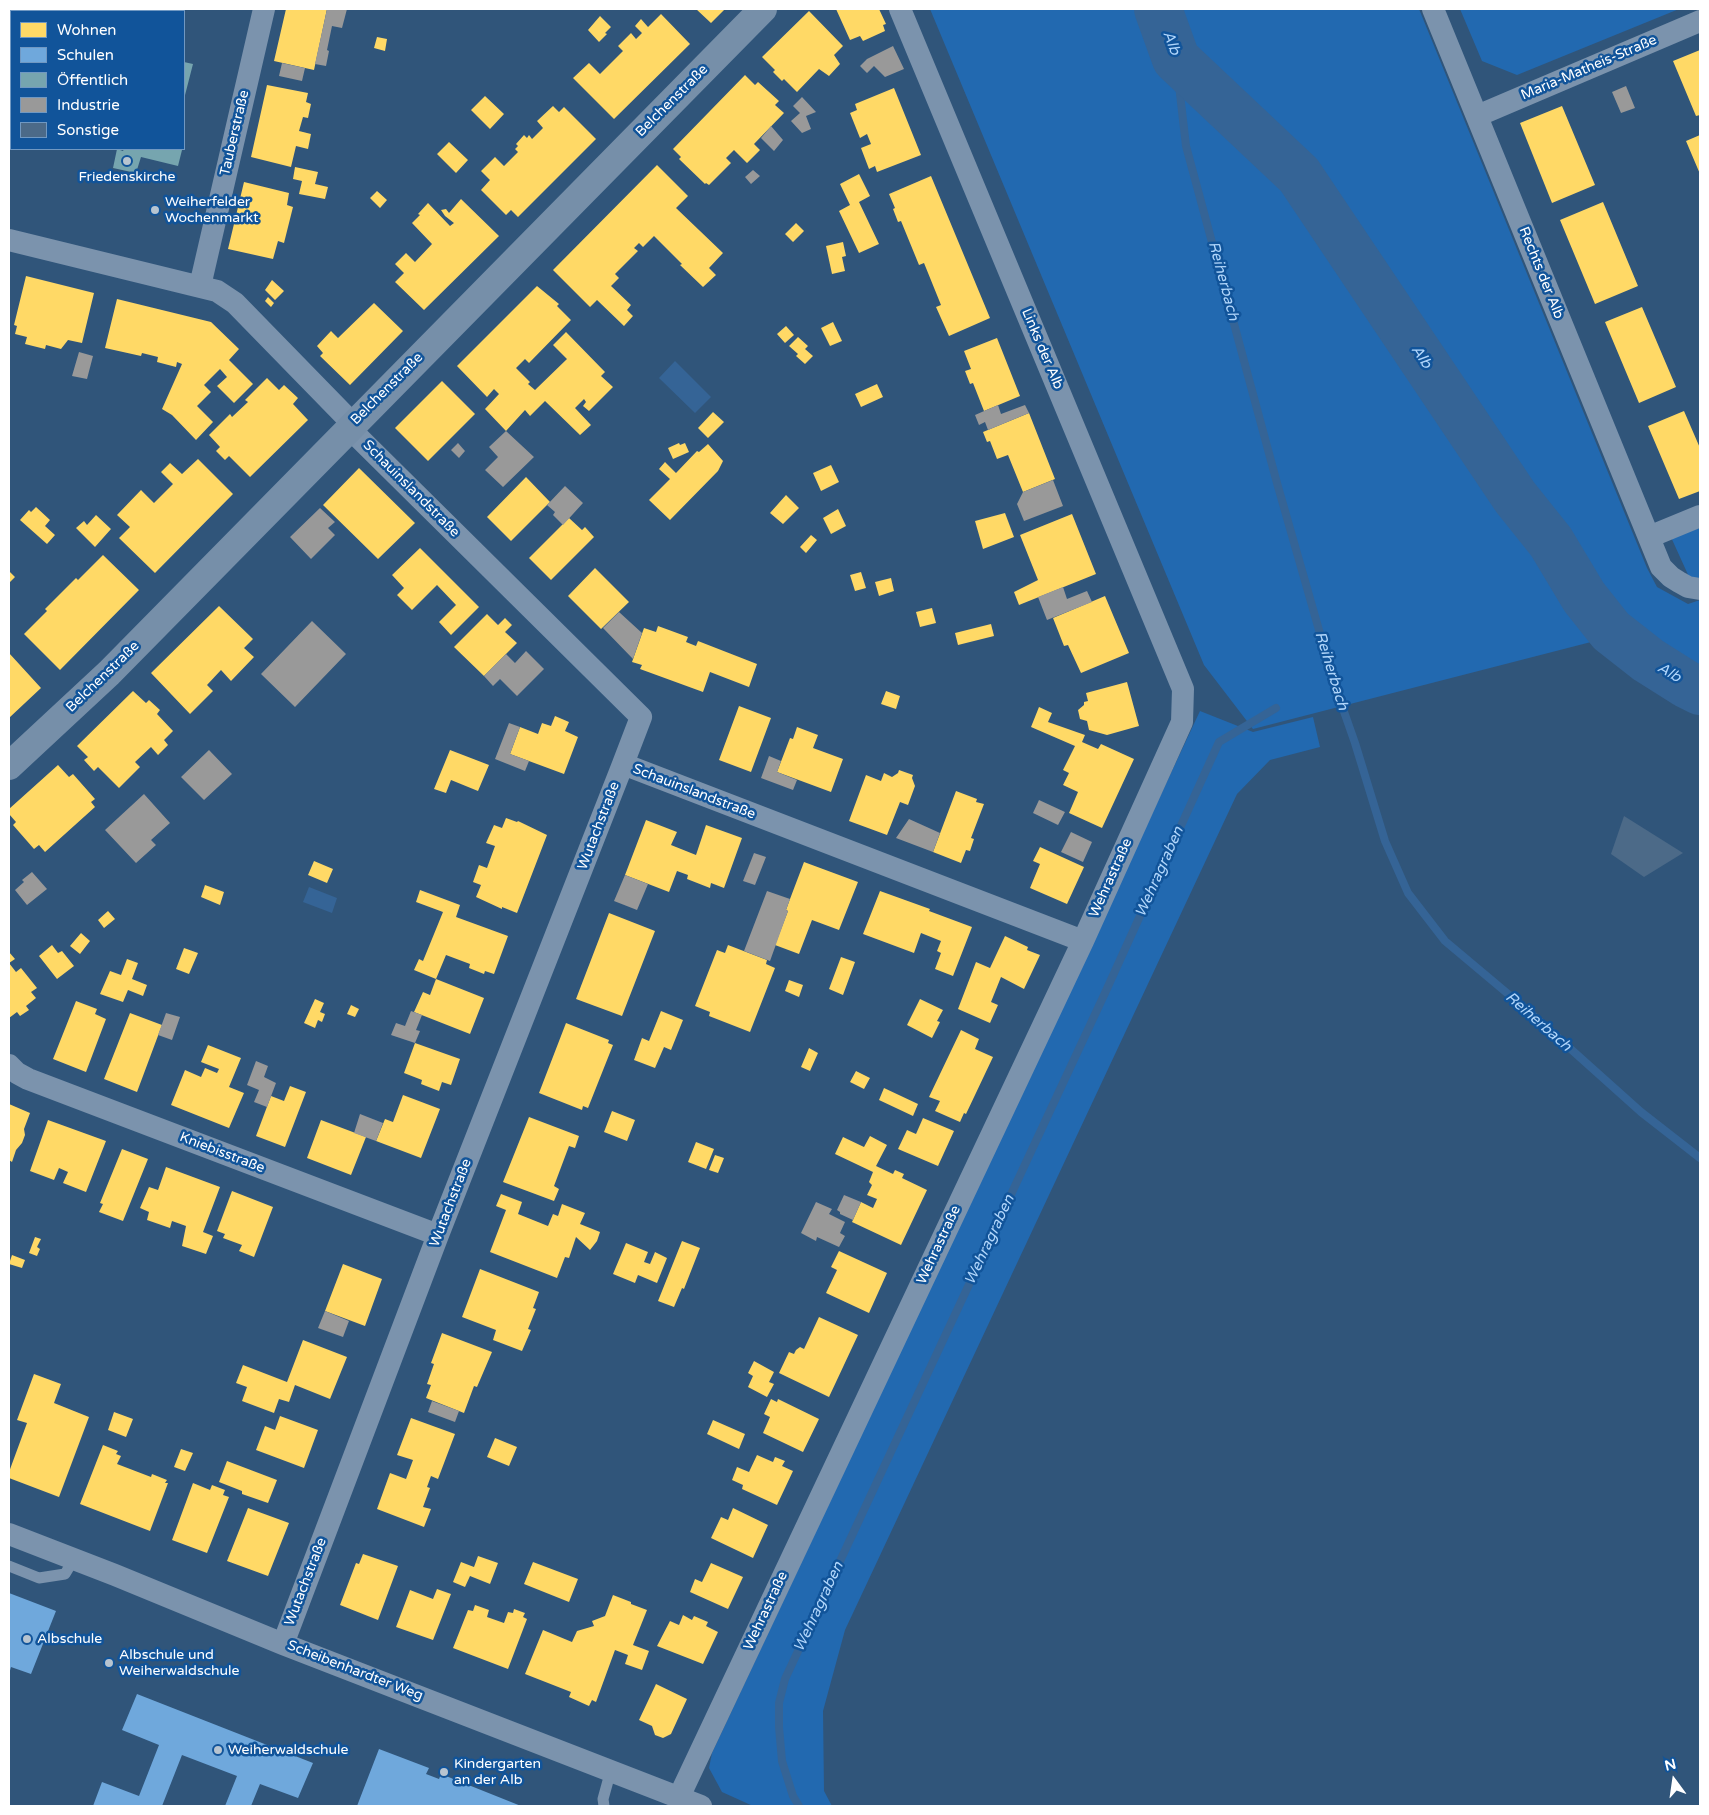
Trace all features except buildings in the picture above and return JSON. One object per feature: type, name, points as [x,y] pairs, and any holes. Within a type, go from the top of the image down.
[{"type":"street","name":"Tauberstraße","points":[[200,286],[264,9]]},
{"type":"street","name":"Belchenstraße","points":[[9,766],[109,673],[763,9]]},
{"type":"street","name":"Links der Alb","points":[[900,9],[1184,689]]},
{"type":"street","name":"Rechts der Alb","points":[[1433,9],[1662,567],[1671,577],[1688,587],[1700,589]]},
{"type":"street","name":"Maria-Matheis-Straße","points":[[1477,116],[1700,20]]},
{"type":"street","name":"Schauinslandstraße","points":[[9,240],[200,286],[217,291],[235,303],[351,426],[641,717],[623,764],[1083,941]]},
{"type":"street","points":[[1649,537],[1700,516]]},
{"type":"street","name":"Wehrastraße","points":[[679,1796],[1083,941],[1182,722],[1184,689]]},
{"type":"street","name":"Wutachstraße","points":[[283,1644],[438,1235],[623,764]]},
{"type":"street","name":"Kniebisstraße","points":[[9,1065],[16,1073],[28,1079],[438,1235]]},
{"type":"street","name":"Scheibenhardter Weg","points":[[9,1534],[283,1644],[702,1806]]},
{"type":"lane","points":[[9,1566],[39,1578],[65,1574],[74,1559]]},
{"type":"lane","points":[[604,1806],[603,1799],[611,1770]]},
{"type":"shaded area","points":[[930,9],[1419,9],[1647,568],[1657,587],[1688,604],[1700,600],[1700,715],[1591,642],[1253,729],[1204,665]]},
{"type":"shaded area","points":[[1460,9],[1679,9],[1517,75],[1482,61]]},
{"type":"shaded area","points":[[675,361],[711,397],[695,413],[659,378]]},
{"type":"shaded area","points":[[1700,522],[1700,580],[1690,579],[1670,535]]},
{"type":"shaded area","points":[[1200,711],[1253,732],[1313,717],[1320,747],[1270,760],[1237,794],[845,1630],[823,1711],[824,1791],[832,1806],[753,1806],[722,1792],[709,1768],[712,1753]]},
{"type":"shaded area","points":[[309,887],[337,898],[332,913],[303,902]]},
{"type":"waterway","name":"Alb","points":[[1158,9],[1176,59],[1299,175],[1515,497],[1551,542],[1584,597],[1611,631],[1648,660],[1700,691]]},
{"type":"waterway","name":"Reiherbach","points":[[1176,59],[1186,146],[1277,483],[1335,686],[1355,743],[1385,841],[1408,893],[1445,941],[1526,1009],[1641,1112],[1700,1158]]},
{"type":"waterway","name":"Wehragraben","points":[[799,1806],[793,1796],[782,1761],[779,1703],[785,1679],[1105,993],[1219,742],[1276,708]]},
{"type":"place","name":"Friedenskirche","points":[[127,161]]},
{"type":"place","name":"Weiherfelder Wochenmarkt","points":[[155,210]]},
{"type":"place","name":"Albschule","points":[[27,1639]]},
{"type":"place","name":"Albschule und Weiherwaldschule","points":[[109,1663]]},
{"type":"place","name":"Weiherwaldschule","points":[[218,1750]]},
{"type":"place","name":"Kindergarten an der Alb","points":[[444,1772]]}]
